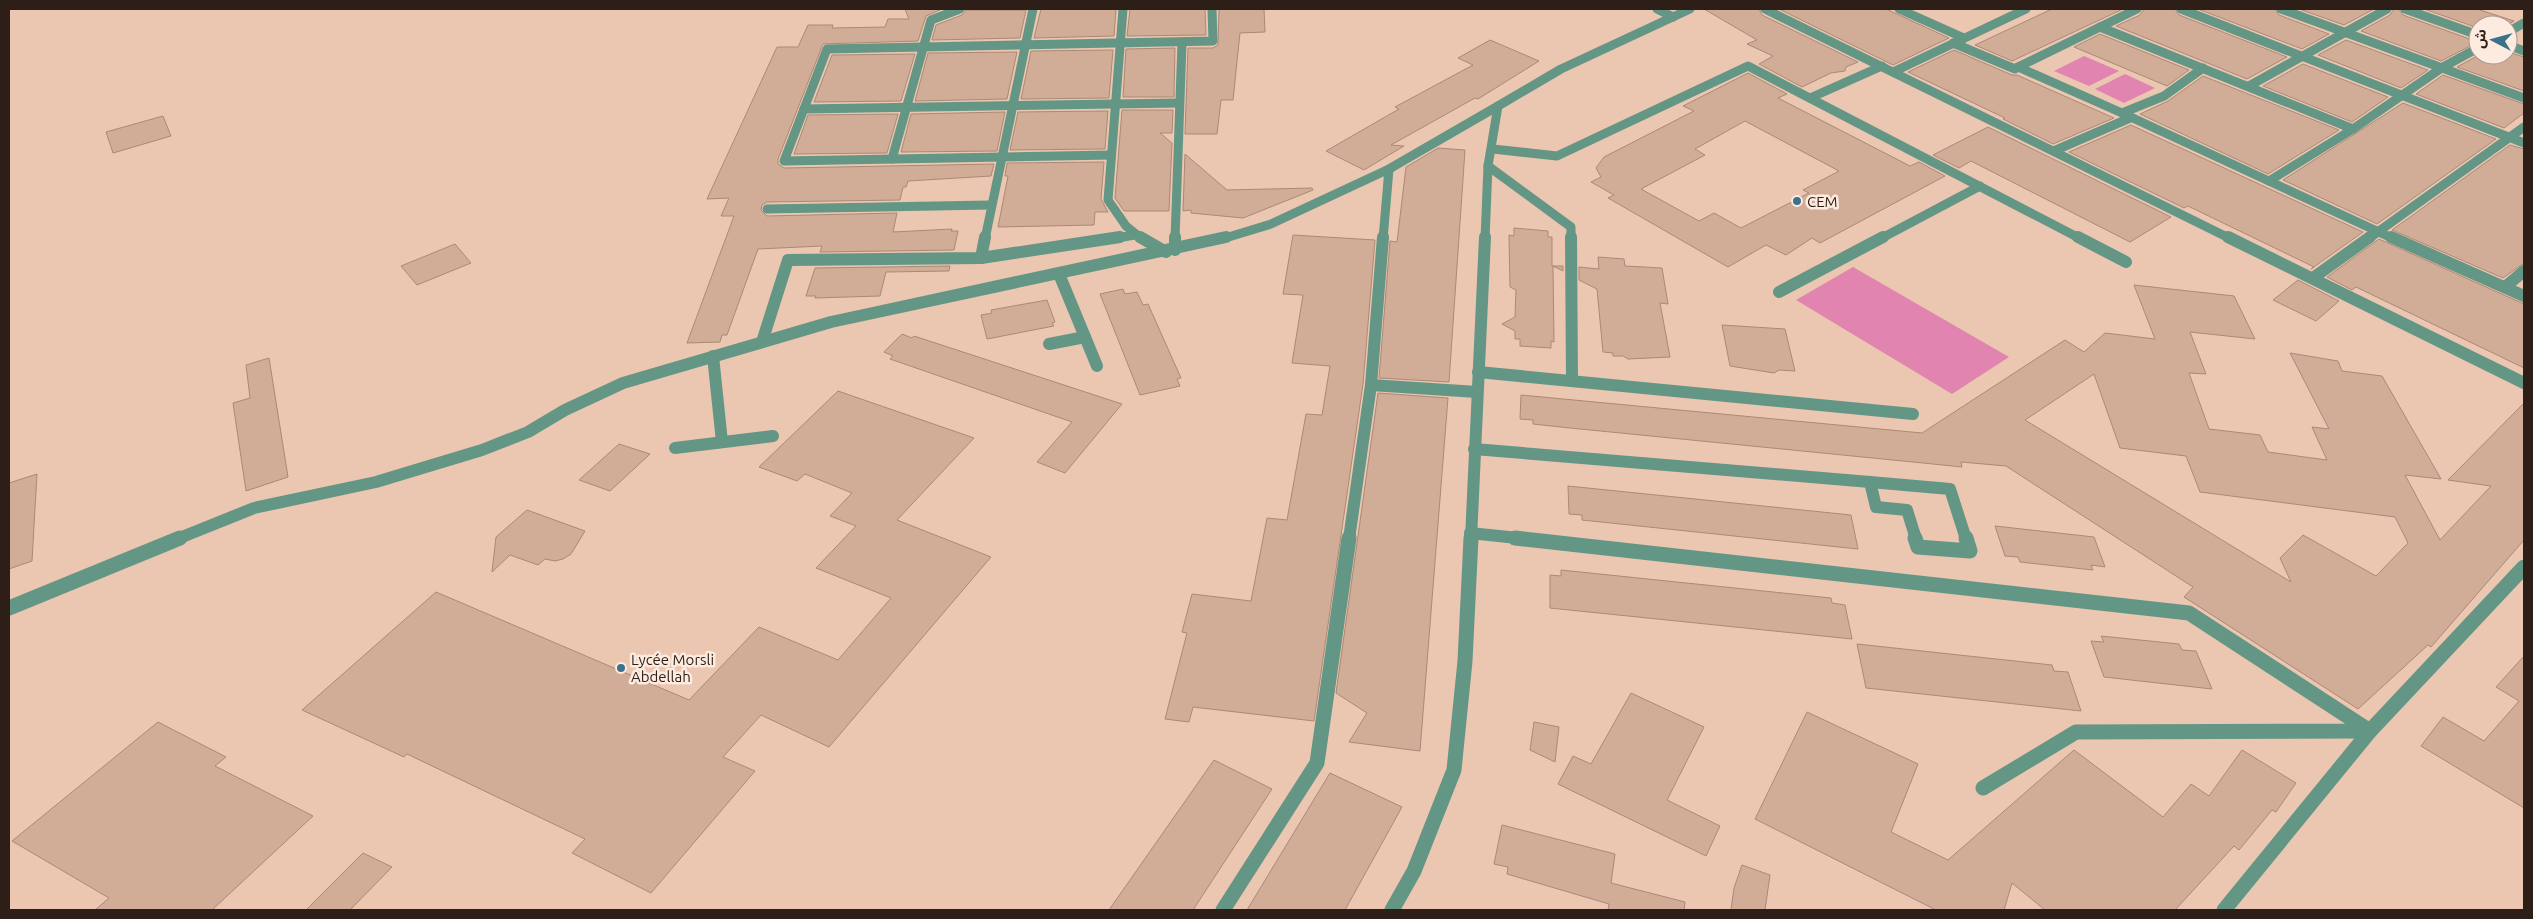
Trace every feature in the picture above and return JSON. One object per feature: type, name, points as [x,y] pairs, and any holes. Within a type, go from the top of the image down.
[{"type":"street","points":[[892,159],[931,20],[960,9]]},
{"type":"street","points":[[981,258],[1033,9]]},
{"type":"street","points":[[1123,9],[1122,44],[1108,200],[1121,223],[1135,235],[1170,251]]},
{"type":"street","points":[[1111,155],[784,161],[827,49],[1213,41],[1212,9]]},
{"type":"street","points":[[1657,9],[1673,16]]},
{"type":"street","points":[[9,608],[254,508],[376,482],[482,450],[528,432],[565,410],[623,383],[831,322],[1170,251],[1210,242],[1271,224],[1389,169],[1562,70],[1690,9]]},
{"type":"street","points":[[1765,9],[2056,150],[2524,384]]},
{"type":"street","points":[[1899,9],[1964,38]]},
{"type":"street","points":[[1893,72],[2026,9]]},
{"type":"street","points":[[1953,44],[2016,69],[2137,9]]},
{"type":"street","points":[[2181,9],[2524,143]]},
{"type":"street","points":[[2281,9],[2524,98]]},
{"type":"street","points":[[2249,86],[2387,9]]},
{"type":"street","points":[[2405,9],[2468,31]]},
{"type":"street","points":[[2100,27],[2353,128]]},
{"type":"street","points":[[1170,251],[1182,43]]},
{"type":"street","points":[[2269,181],[2353,128],[2443,67],[2468,53]]},
{"type":"street","points":[[1492,149],[1557,156],[1748,66],[2126,262]]},
{"type":"street","points":[[1810,98],[1882,66]]},
{"type":"street","points":[[2018,67],[2524,296]]},
{"type":"street","points":[[2056,150],[2164,96],[2204,68]]},
{"type":"street","points":[[804,109],[1179,103]]},
{"type":"street","points":[[1392,910],[1414,871],[1454,770],[1465,661],[1488,166],[1498,106]]},
{"type":"street","points":[[2313,278],[2524,127]]},
{"type":"street","points":[[1488,166],[1571,227],[1572,381]]},
{"type":"street","points":[[1223,910],[1317,763],[1371,385],[1389,169]]},
{"type":"street","points":[[1779,292],[1980,186]]},
{"type":"street","points":[[767,209],[991,205]]},
{"type":"street","points":[[762,342],[788,260],[981,258],[1135,235]]},
{"type":"street","points":[[2505,287],[2524,271]]},
{"type":"street","points":[[1059,274],[1097,366]]},
{"type":"street","points":[[1049,344],[1085,337]]},
{"type":"street","points":[[713,356],[722,442]]},
{"type":"street","points":[[1478,372],[1913,414]]},
{"type":"street","points":[[1371,385],[1477,392]]},
{"type":"street","points":[[675,448],[773,436]]},
{"type":"street","points":[[1474,449],[1870,482],[1950,489],[1970,551],[1918,547],[1908,510],[1876,507],[1870,482]]},
{"type":"street","points":[[1470,533],[2189,613],[2370,731]]},
{"type":"street","points":[[2224,910],[2370,731],[2524,567]]},
{"type":"street","points":[[1983,788],[2076,732],[2370,731]]},
{"type":"shaded area","points":[[2084,56],[2119,71],[2089,86],[2054,71]]},
{"type":"shaded area","points":[[2125,74],[2155,88],[2124,103],[2095,89]]},
{"type":"shaded area","points":[[1853,267],[2009,357],[1952,394],[1796,300]]},
{"type":"building","points":[[905,9],[942,9],[926,16],[918,41],[823,44],[778,159],[778,164],[784,168],[994,164],[991,176],[908,181],[906,187],[903,187],[900,200],[767,202],[762,205],[761,210],[767,216],[897,213],[893,232],[952,229],[951,231],[958,231],[954,250],[820,252],[822,246],[758,249],[727,335],[722,335],[720,342],[687,343],[734,216],[721,216],[729,198],[707,199],[777,47],[798,47],[808,25],[833,25],[832,28],[885,27],[888,19],[909,19]]},
{"type":"building","points":[[1041,9],[1116,9],[1114,36],[1034,38]]},
{"type":"building","points":[[1130,9],[1205,9],[1206,35],[1127,36]]},
{"type":"building","points":[[1219,9],[1264,9],[1265,32],[1240,33],[1233,100],[1221,100],[1217,134],[1185,134],[1188,48],[1213,48],[1218,45]]},
{"type":"building","points":[[1704,9],[1759,9],[1762,15],[1858,62],[1846,67],[1845,71],[1831,73],[1802,87],[1759,64],[1773,56],[1747,44],[1757,40]]},
{"type":"building","points":[[1779,9],[1886,9],[1949,38],[1893,65]]},
{"type":"building","points":[[2052,9],[2123,9],[2012,61],[1975,45]]},
{"type":"building","points":[[2144,9],[2175,9],[2179,15],[2287,57],[2247,79],[2116,26],[2140,15]]},
{"type":"building","points":[[2198,9],[2275,9],[2279,15],[2329,34],[2302,49]]},
{"type":"building","points":[[2299,9],[2374,9],[2344,25]]},
{"type":"building","points":[[2394,9],[2399,9],[2403,15],[2468,38],[2468,47],[2441,61],[2361,31],[2390,15]]},
{"type":"building","points":[[2424,9],[2477,9],[2496,15],[2468,15],[2468,24]]},
{"type":"building","points":[[966,10],[1026,10],[1020,38],[932,40],[936,25],[962,15]]},
{"type":"building","points":[[2100,34],[2189,70],[2167,86],[2074,47]]},
{"type":"building","points":[[1490,40],[1539,61],[1478,99],[1475,98],[1391,145],[1404,146],[1364,170],[1326,151],[1399,109],[1395,107],[1473,65],[1458,58]]},
{"type":"building","points":[[2346,40],[2428,70],[2401,88],[2318,55]]},
{"type":"building","points":[[1175,48],[1174,97],[1123,97],[1126,49]]},
{"type":"building","points":[[1113,50],[1109,98],[1021,99],[1031,51]]},
{"type":"building","points":[[1954,50],[2012,75],[2017,75],[2114,118],[2053,144],[2003,119],[2005,118],[1908,72]]},
{"type":"building","points":[[1017,52],[1007,99],[915,101],[928,53]]},
{"type":"building","points":[[915,54],[901,101],[814,102],[832,55]]},
{"type":"building","points":[[2518,55],[2524,57],[2524,91],[2457,67],[2468,61],[2468,65],[2518,65]]},
{"type":"building","points":[[2303,64],[2388,97],[2352,122],[2263,86]]},
{"type":"building","points":[[1748,73],[1787,94],[1778,98],[1910,166],[1919,162],[1945,176],[1820,243],[1812,238],[1786,255],[1766,245],[1728,267],[1608,198],[1614,195],[1591,182],[1601,177],[1596,168],[1604,157],[1694,111],[1683,106]],"holes":[[[1745,121],[1839,171],[1803,190],[1809,193],[1741,228],[1714,213],[1699,221],[1641,189],[1705,155],[1695,149]]]},
{"type":"building","points":[[2443,75],[2524,104],[2524,113],[2504,128],[2416,94]]},
{"type":"building","points":[[2203,76],[2339,130],[2268,174],[2140,114],[2168,101]]},
{"type":"building","points":[[2403,103],[2496,139],[2377,224],[2283,180]]},
{"type":"building","points":[[1122,110],[1173,110],[1172,133],[1160,133],[1172,143],[1169,211],[1124,211],[1115,198]]},
{"type":"building","points":[[1108,111],[1105,149],[1010,150],[1018,112]]},
{"type":"building","points":[[1005,112],[997,151],[901,152],[911,114]]},
{"type":"building","points":[[898,114],[887,153],[794,154],[808,115]]},
{"type":"building","points":[[163,116],[171,136],[113,153],[106,132]]},
{"type":"building","points":[[2131,125],[2363,232],[2314,267],[2188,206],[2184,208],[2069,152]]},
{"type":"building","points":[[1988,127],[2171,217],[2130,242],[1971,161],[1959,168],[1933,155]]},
{"type":"building","points":[[2510,145],[2524,149],[2524,263],[2503,278],[2392,230]]},
{"type":"building","points":[[1438,148],[1465,150],[1449,382],[1379,378],[1390,241],[1397,242],[1406,167]]},
{"type":"building","points":[[1185,154],[1227,190],[1312,188],[1313,190],[1243,218],[1191,213],[1191,210],[1183,211]]},
{"type":"building","points":[[1104,162],[1101,199],[1108,212],[1095,212],[1094,225],[998,227],[1008,176],[1005,176],[1007,163]]},
{"type":"building","points":[[1514,228],[1548,231],[1548,237],[1552,237],[1554,342],[1551,341],[1551,348],[1520,346],[1520,339],[1515,339],[1515,331],[1502,324],[1515,317],[1516,290],[1510,287],[1509,235],[1514,236]]},
{"type":"building","points":[[1293,235],[1375,240],[1363,384],[1314,721],[1193,707],[1189,722],[1165,719],[1187,633],[1182,632],[1192,594],[1251,601],[1267,518],[1287,520],[1306,414],[1322,415],[1330,366],[1292,363],[1303,295],[1283,294]]},
{"type":"building","points":[[2379,239],[2524,304],[2524,368],[2356,287],[2352,290],[2327,277]]},
{"type":"building","points":[[455,244],[471,263],[417,285],[401,266]]},
{"type":"building","points":[[1598,257],[1624,259],[1625,266],[1662,268],[1668,304],[1660,303],[1670,357],[1628,359],[1623,356],[1613,356],[1613,353],[1603,352],[1597,289],[1579,280],[1579,267],[1599,269]]},
{"type":"building","points":[[950,266],[949,271],[886,272],[880,296],[815,298],[816,296],[806,296],[815,268]]},
{"type":"building","points":[[1553,266],[1563,266],[1563,271]]},
{"type":"building","points":[[2298,280],[2339,301],[2316,321],[2273,300]]},
{"type":"building","points":[[2134,285],[2234,296],[2255,339],[2190,332],[2206,374],[2189,373],[2209,429],[2260,435],[2268,452],[2327,460],[2312,427],[2329,429],[2290,353],[2338,361],[2342,371],[2382,376],[2441,479],[2405,475],[2440,540],[2491,486],[2448,480],[2524,403],[2524,540],[2431,647],[2428,645],[2358,709],[2184,597],[2193,587],[2006,466],[1961,462],[1962,467],[1533,424],[1533,420],[1520,419],[1521,395],[1922,433],[2065,340],[2084,352],[2105,333],[2155,339]],"holes":[[[2094,374],[2120,448],[2186,456],[2200,492],[2395,517],[2408,543],[2376,576],[2303,535],[2280,558],[2291,582],[2025,420]]]},
{"type":"building","points":[[1123,289],[1125,294],[1137,292],[1143,305],[1148,304],[1181,378],[1177,379],[1180,386],[1140,395],[1100,294]]},
{"type":"building","points":[[1047,300],[1055,322],[1052,323],[1054,326],[987,339],[981,315],[992,313],[991,310]]},
{"type":"building","points":[[1722,325],[1785,329],[1795,371],[1779,370],[1774,373],[1730,366]]},
{"type":"building","points":[[902,334],[912,338],[914,336],[1122,404],[1065,473],[1037,462],[1072,422],[890,359],[893,356],[884,352]]},
{"type":"building","points":[[269,358],[288,477],[246,491],[233,403],[250,398],[246,365]]},
{"type":"building","points":[[838,391],[974,438],[897,520],[991,557],[829,747],[761,715],[723,757],[755,771],[651,893],[572,853],[585,839],[407,754],[404,757],[302,710],[436,592],[689,700],[759,627],[838,660],[891,598],[816,568],[856,526],[830,516],[852,493],[805,474],[797,481],[759,467]]},
{"type":"building","points":[[1378,393],[1448,398],[1420,751],[1349,742],[1367,713],[1336,693]]},
{"type":"building","points":[[619,444],[650,454],[610,491],[579,480]]},
{"type":"building","points":[[37,474],[32,561],[9,569],[9,483]]},
{"type":"building","points":[[1568,486],[1851,515],[1858,549],[1582,520],[1582,515],[1569,514]]},
{"type":"building","points":[[527,510],[585,531],[571,554],[563,559],[555,561],[545,559],[538,565],[510,555],[492,572],[496,537]]},
{"type":"building","points":[[1995,526],[2094,537],[2105,567],[2091,565],[2093,570],[2020,562],[2018,557],[2005,556]]},
{"type":"building","points":[[1561,570],[1831,598],[1832,603],[1845,605],[1852,639],[1550,608],[1550,575],[1561,576]]},
{"type":"building","points":[[2101,636],[2179,644],[2182,650],[2196,651],[2212,689],[2104,677],[2091,641],[2104,642]]},
{"type":"building","points":[[1857,644],[2052,665],[2054,671],[2068,672],[2081,711],[1866,688]]},
{"type":"building","points":[[2524,656],[2524,808],[2421,746],[2443,717],[2484,741],[2519,701],[2496,687]]},
{"type":"building","points":[[1631,693],[1704,727],[1667,800],[1720,826],[1706,856],[1558,784],[1573,756],[1591,764]]},
{"type":"building","points":[[1807,712],[1918,764],[1891,832],[1948,860],[2074,750],[2163,817],[2191,784],[2209,796],[2242,750],[2296,783],[2276,812],[2272,810],[2239,850],[2234,846],[2175,910],[2045,910],[2012,883],[2004,910],[1936,910],[1755,819]]},
{"type":"building","points":[[158,722],[226,757],[215,766],[313,816],[212,910],[95,910],[109,898],[12,841]]},
{"type":"building","points":[[1534,722],[1559,727],[1555,762],[1530,750]]},
{"type":"building","points":[[1214,760],[1272,789],[1193,910],[1109,910]]},
{"type":"building","points":[[1330,773],[1402,807],[1345,910],[1247,910]]},
{"type":"building","points":[[1502,825],[1615,854],[1611,883],[1685,902],[1684,910],[1608,910],[1609,904],[1507,874],[1508,867],[1494,864]]},
{"type":"building","points":[[363,853],[392,867],[350,910],[306,910]]},
{"type":"building","points":[[1742,865],[1770,875],[1765,910],[1731,910],[1734,888]]},
{"type":"place","name":"CEM","points":[[1797,201]]},
{"type":"place","name":"Lycée Morsli Abdellah","points":[[621,668]]}]
